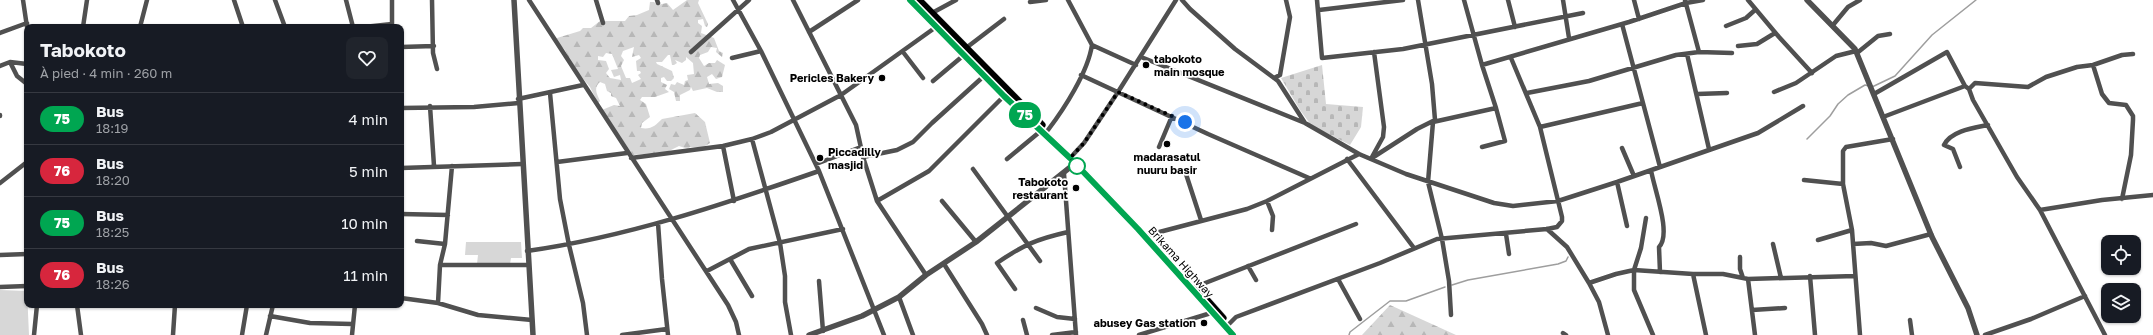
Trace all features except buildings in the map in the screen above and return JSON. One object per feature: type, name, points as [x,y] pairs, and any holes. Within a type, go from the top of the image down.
[{"type":"highway","name":"Brikama Highway","points":[[910,0],[936,27],[965,52],[1045,130],[1148,235],[1239,335]]},
{"type":"highway","name":"Brikama Highway","points":[[919,0],[984,76],[1004,96],[1045,130]]},
{"type":"highway","name":"Brikama Highway","points":[[1074,160],[1138,229],[1211,313],[1233,335]]},
{"type":"street","points":[[23,0],[27,24]]},
{"type":"street","points":[[83,24],[87,0]]},
{"type":"street","points":[[141,24],[147,0]]},
{"type":"street","points":[[234,0],[243,24]]},
{"type":"street","points":[[275,0],[284,24]]},
{"type":"street","points":[[346,0],[352,24]]},
{"type":"street","points":[[392,0],[392,24]]},
{"type":"street","points":[[432,0],[434,46],[437,69]]},
{"type":"street","points":[[514,0],[527,265],[533,335]]},
{"type":"street","points":[[528,0],[627,153],[728,304],[736,322],[739,335]]},
{"type":"street","points":[[596,0],[603,23]]},
{"type":"street","points":[[733,0],[761,51],[816,164],[876,310],[884,335]]},
{"type":"street","points":[[691,52],[749,0]]},
{"type":"street","points":[[793,0],[856,125],[863,157],[877,201],[926,275]]},
{"type":"street","points":[[809,32],[858,0]]},
{"type":"street","points":[[932,14],[956,0]]},
{"type":"street","points":[[1030,2],[1046,0]]},
{"type":"street","points":[[1068,0],[1092,45],[1136,65]]},
{"type":"street","points":[[809,335],[876,310],[899,297],[926,275],[976,242],[1064,174],[1136,65],[1176,0]]},
{"type":"street","points":[[1182,0],[1235,49],[1280,83],[1305,123]]},
{"type":"street","points":[[1280,83],[1290,17],[1286,0]]},
{"type":"street","points":[[1317,0],[1322,58],[1426,44],[1474,33],[1515,27],[1583,13]]},
{"type":"street","points":[[1319,10],[1382,1],[1403,0]]},
{"type":"street","points":[[1418,0],[1432,84],[1435,120],[1433,122],[1428,182],[1442,239],[1449,282],[1451,315]]},
{"type":"street","points":[[1464,0],[1505,141],[1482,147]]},
{"type":"street","points":[[1508,0],[1515,27]]},
{"type":"street","points":[[1563,0],[1569,38]]},
{"type":"street","points":[[1634,0],[1639,19]]},
{"type":"street","points":[[1482,65],[1511,58],[1569,38],[1639,19],[1685,2],[1703,0]]},
{"type":"street","points":[[1748,0],[1775,33],[1812,72]]},
{"type":"street","points":[[1807,0],[1833,25],[1857,52],[1932,236],[1968,308],[1977,335]]},
{"type":"street","points":[[1833,25],[1848,7],[1860,0]]},
{"type":"street","points":[[1685,2],[1699,52]]},
{"type":"street","points":[[1726,26],[1742,20],[1755,10]]},
{"type":"street","points":[[932,81],[1004,20]]},
{"type":"street","points":[[1622,24],[1632,67],[1660,167]]},
{"type":"street","points":[[0,33],[24,26]]},
{"type":"street","points":[[631,158],[723,146],[752,139],[795,120],[841,95],[936,27]]},
{"type":"street","points":[[1738,46],[1757,44],[1775,33]]},
{"type":"street","points":[[1774,92],[1796,83],[1836,56],[1857,52],[1878,36],[1890,34]]},
{"type":"street","points":[[1007,159],[1045,130],[1060,113],[1081,75],[1092,45]]},
{"type":"street","points":[[404,47],[434,46]]},
{"type":"street","points":[[732,58],[761,51]]},
{"type":"street","points":[[903,52],[923,78]]},
{"type":"street","points":[[1372,158],[1383,137],[1384,127],[1374,52]]},
{"type":"street","points":[[1527,93],[1589,81],[1676,55],[1699,52],[1732,53]]},
{"type":"street","points":[[1874,94],[1947,52],[2017,177],[2040,210],[2105,335]]},
{"type":"street","points":[[1687,54],[1709,149]]},
{"type":"street","points":[[1883,117],[1967,88],[1975,83],[2028,87],[2046,77],[2077,67],[2093,65],[2133,54]]},
{"type":"street","points":[[1141,56],[1305,123],[1359,154],[1372,158],[1406,174],[1494,202],[1513,206],[1558,202],[1634,176],[1758,133],[1803,106]]},
{"type":"street","points":[[1229,324],[1236,317],[1338,279],[1438,239],[1506,234],[1557,227],[1562,221],[1540,127],[1511,58]]},
{"type":"street","points":[[10,62],[17,76],[24,82]]},
{"type":"street","points":[[0,66],[10,62],[24,64]]},
{"type":"street","points":[[2093,65],[2102,94],[2109,103],[2126,105],[2133,116],[2131,155],[2122,198]]},
{"type":"street","points":[[1081,75],[1309,178]]},
{"type":"street","points":[[1274,78],[1280,75]]},
{"type":"street","points":[[863,157],[896,150],[913,142],[984,76]]},
{"type":"street","points":[[404,108],[430,106],[474,107],[519,101],[583,85]]},
{"type":"street","points":[[550,93],[560,198],[569,245],[579,282],[588,335]]},
{"type":"street","points":[[1697,94],[1726,93]]},
{"type":"street","points":[[877,201],[929,172],[1004,96]]},
{"type":"street","points":[[1540,127],[1643,103]]},
{"type":"street","points":[[430,106],[434,166]]},
{"type":"street","points":[[1372,158],[1417,129],[1433,122],[1496,108]]},
{"type":"street","points":[[1160,146],[1172,116]]},
{"type":"street","points":[[1960,167],[1953,149],[1944,145],[1947,139],[1954,134],[1988,126]]},
{"type":"street","points":[[752,139],[780,242],[785,276],[785,302],[791,335]]},
{"type":"street","points":[[1860,335],[1852,230],[1844,184],[1843,151],[1846,146],[1893,139]]},
{"type":"street","points":[[723,146],[734,201]]},
{"type":"street","points":[[816,164],[861,147]]},
{"type":"street","points":[[1622,148],[1634,176]]},
{"type":"street","points":[[557,162],[627,153]]},
{"type":"street","points":[[1148,235],[1247,209],[1267,201],[1309,178],[1359,154]]},
{"type":"street","points":[[1347,160],[1414,248]]},
{"type":"street","points":[[0,183],[24,164]]},
{"type":"street","points":[[404,168],[522,164]]},
{"type":"street","points":[[438,303],[440,265],[445,244],[452,166]]},
{"type":"street","points":[[973,169],[1009,216],[1040,261]]},
{"type":"street","points":[[1651,170],[1665,227],[1664,243],[1659,247],[1660,272]]},
{"type":"street","points":[[527,251],[569,245],[673,220],[734,201],[819,171]]},
{"type":"street","points":[[1186,171],[1201,220]]},
{"type":"street","points":[[1052,335],[1076,334],[1064,174]]},
{"type":"street","points":[[1804,180],[1844,184]]},
{"type":"street","points":[[1616,182],[1627,226]]},
{"type":"street","points":[[2040,210],[2122,198],[2153,196]]},
{"type":"street","points":[[942,201],[976,242]]},
{"type":"street","points":[[1267,201],[1273,216],[1272,230]]},
{"type":"street","points":[[404,214],[448,215]]},
{"type":"street","points":[[1646,218],[1641,248],[1634,270],[1634,290],[1653,335]]},
{"type":"street","points":[[658,223],[668,335]]},
{"type":"street","points":[[1195,287],[1356,224]]},
{"type":"street","points":[[707,271],[749,249],[843,229]]},
{"type":"street","points":[[1547,229],[1567,247],[1589,283],[1599,302],[1608,335]]},
{"type":"street","points":[[1818,240],[1852,230]]},
{"type":"street","points":[[1015,289],[997,263],[1027,243],[1068,232]]},
{"type":"street","points":[[1506,234],[1509,254]]},
{"type":"street","points":[[1853,244],[1871,243],[1886,246],[1931,234],[1932,236]]},
{"type":"street","points":[[417,241],[445,244]]},
{"type":"street","points":[[1774,244],[1781,278]]},
{"type":"street","points":[[0,255],[24,254]]},
{"type":"street","points":[[1740,257],[1740,269],[1745,279],[1752,310],[1755,335]]},
{"type":"street","points":[[730,259],[752,296]]},
{"type":"street","points":[[944,264],[982,324],[987,335]]},
{"type":"street","points":[[440,265],[527,265]]},
{"type":"street","points":[[1248,266],[1256,280]]},
{"type":"street","points":[[1589,283],[1634,270],[1693,274],[1723,274],[1745,279],[1810,276],[1855,276]]},
{"type":"street","points":[[1693,274],[1706,335]]},
{"type":"street","points":[[1810,276],[1815,335]]},
{"type":"street","points":[[1338,279],[1360,319]]},
{"type":"street","points":[[819,282],[823,331]]},
{"type":"street","points":[[0,287],[24,286]]},
{"type":"street","points":[[1984,335],[2032,319],[2085,296]]},
{"type":"street","points":[[899,297],[913,335]]},
{"type":"street","points":[[404,298],[438,303],[478,315],[532,320]]},
{"type":"street","points":[[34,335],[37,308]]},
{"type":"street","points":[[77,308],[80,335]]},
{"type":"street","points":[[173,335],[175,308]]},
{"type":"street","points":[[242,335],[246,308]]},
{"type":"street","points":[[266,335],[272,308]]},
{"type":"street","points":[[352,335],[355,308]]},
{"type":"street","points":[[1036,308],[1057,317],[1075,319]]},
{"type":"street","points":[[1752,310],[1785,308]]},
{"type":"street","points":[[1139,335],[1211,313]]},
{"type":"street","points":[[270,316],[310,323],[352,324]]},
{"type":"street","points":[[1023,320],[1027,335]]},
{"type":"street","points":[[1910,320],[1912,335]]},
{"type":"street","points":[[622,335],[667,329]]},
{"type":"green space","points":[[687,0],[699,0],[698,3],[708,24],[707,27],[705,26],[703,19],[698,20],[698,23],[702,26],[701,33],[714,38],[719,51],[723,53],[722,57],[716,52],[717,48],[711,47],[708,52],[700,55],[699,58],[704,66],[709,63],[715,63],[717,60],[725,65],[722,77],[716,79],[712,74],[707,77],[709,84],[718,83],[723,86],[723,92],[717,92],[707,88],[693,91],[691,87],[690,90],[680,95],[680,101],[676,101],[674,92],[669,89],[671,84],[675,85],[677,82],[684,85],[685,81],[688,80],[687,75],[694,74],[693,63],[686,57],[686,60],[682,63],[675,60],[677,63],[672,65],[670,55],[668,55],[662,62],[656,62],[657,64],[672,71],[674,78],[671,81],[667,81],[664,77],[661,78],[661,82],[667,85],[665,89],[669,92],[655,97],[642,97],[640,100],[646,104],[650,117],[642,123],[641,128],[650,128],[662,119],[695,113],[705,122],[710,143],[702,148],[690,147],[688,149],[679,146],[667,152],[633,155],[602,110],[614,105],[620,106],[616,98],[611,96],[611,93],[607,91],[605,84],[600,82],[596,89],[600,101],[598,103],[590,87],[569,62],[563,47],[556,41],[557,38],[580,31],[583,28],[591,28],[600,21],[625,21],[629,16],[637,15],[649,10],[650,2],[654,2],[657,5],[667,3],[673,10]],"holes":[[[634,47],[632,57],[639,55],[641,58],[636,61],[637,71],[640,71],[641,73],[638,75],[641,79],[632,83],[630,78],[626,78],[621,66],[624,60],[621,56],[623,51]],[[606,53],[612,54],[618,69],[611,70],[614,77],[620,75],[621,80],[610,78],[606,73],[609,69],[606,61],[598,60],[598,56],[603,57]]]},
{"type":"green space","points":[[1322,65],[1326,104],[1363,107],[1361,127],[1350,145],[1311,125],[1300,110],[1281,78]]},
{"type":"green space","points":[[466,242],[521,242],[522,258],[511,258],[510,264],[477,264],[478,255],[465,255]]},
{"type":"green space","points":[[0,290],[24,291],[24,308],[28,308],[29,335],[0,335]]},
{"type":"green space","points":[[1390,305],[1456,335],[1362,335]]},
{"type":"waterway","points":[[1872,87],[1895,76],[1932,35],[1976,0]]},
{"type":"waterway","points":[[1807,139],[1848,95],[1865,85],[1869,86]]},
{"type":"waterway","points":[[1452,285],[1468,280],[1558,264],[1566,261],[1568,257]]},
{"type":"waterway","points":[[1349,335],[1350,332],[1390,301],[1406,301],[1445,287]]},
{"type":"bus line","name":"75","points":[[910,0],[1004,96],[1070,158],[1138,229],[1211,313],[1233,335]]},
{"type":"place","name":"tabokoto main mosque","points":[[1146,65]]},
{"type":"place","name":"Pericles Bakery","points":[[882,78]]},
{"type":"place","name":"madarasatul nuuru basir","points":[[1167,144]]},
{"type":"place","name":"Piccadilly masjid","points":[[820,158]]},
{"type":"place","name":"Tabokoto restaurant","points":[[1076,188]]},
{"type":"place","name":"abusey Gas station","points":[[1204,323]]},
{"type":"route","points":[[1077,166],[1070,158],[1074,156],[1084,143],[1118,92],[1185,122]]}]
